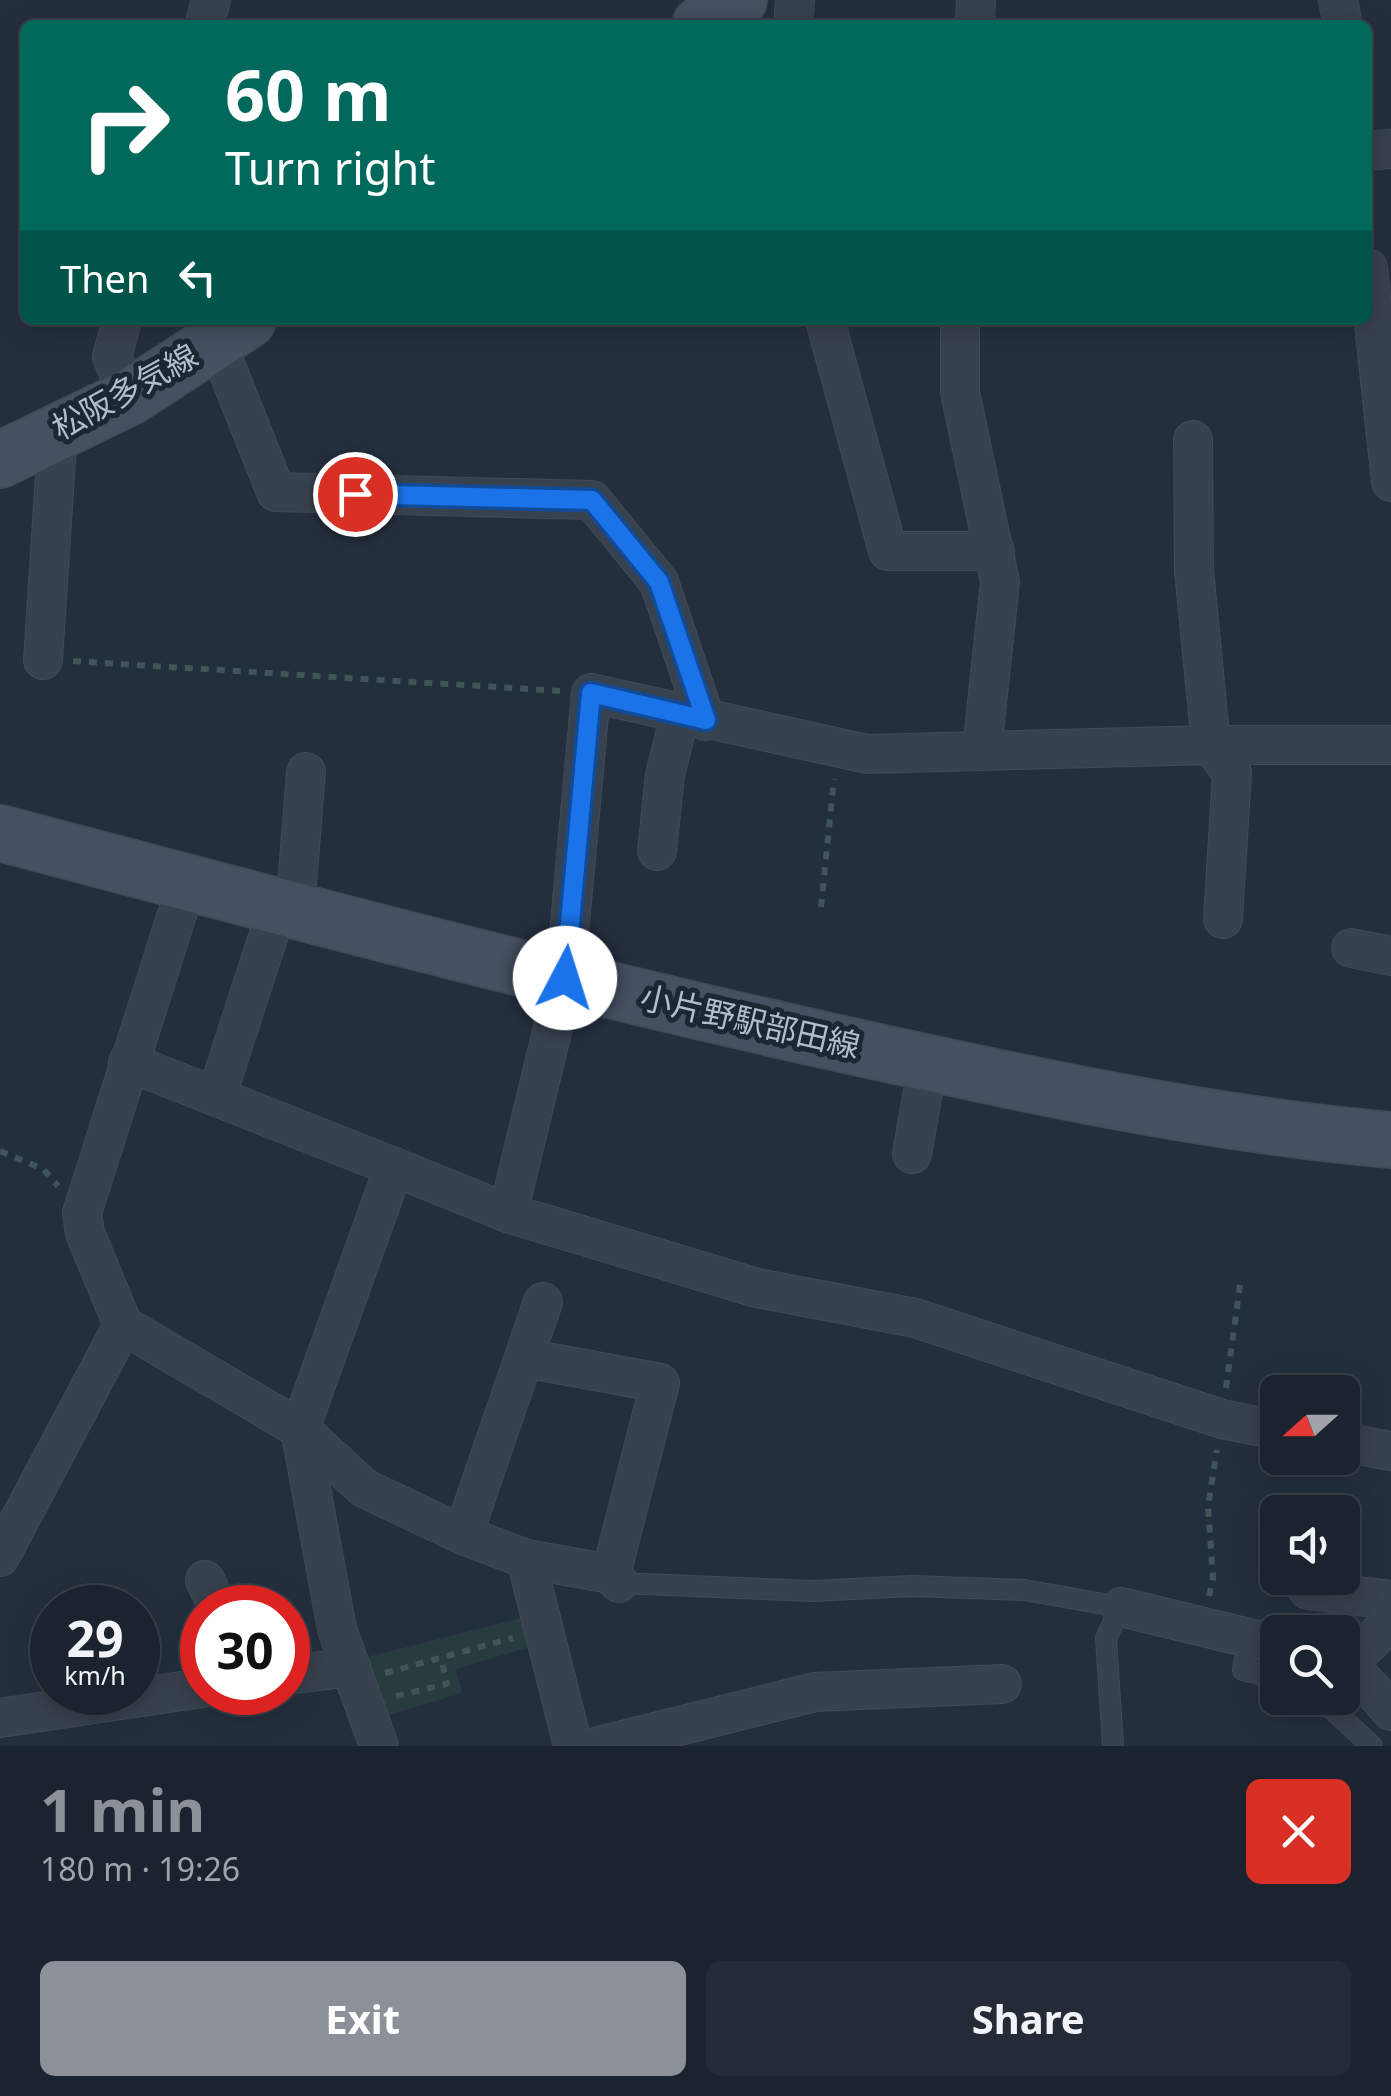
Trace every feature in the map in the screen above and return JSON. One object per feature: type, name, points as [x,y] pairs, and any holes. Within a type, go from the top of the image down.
[{"type":"main road","points":[[708,20],[739,0]]},
{"type":"main road","name":"松阪多気線","points":[[0,460],[130,396],[232,330]]},
{"type":"main road","name":"小片野駅部田線","points":[[0,833],[565,978],[928,1063],[1289,1131],[1391,1140]]},
{"type":"street","points":[[1372,305],[1390,472]]},
{"type":"street","points":[[121,325],[112,357],[130,396]]},
{"type":"street","points":[[826,325],[888,551],[995,552]]},
{"type":"street","points":[[960,325],[960,392],[1000,582],[982,750]]},
{"type":"street","points":[[232,330],[276,492],[592,500],[659,582],[693,718],[665,776],[657,851]]},
{"type":"street","points":[[43,660],[58,430]]},
{"type":"street","points":[[1193,440],[1194,570],[1211,745],[1232,772],[1223,919]]},
{"type":"street","points":[[508,1213],[565,978],[591,693],[867,754],[1211,745],[1391,745]]},
{"type":"street","points":[[222,1079],[272,926],[295,910],[306,772]]},
{"type":"street","points":[[187,883],[82,1212],[85,1234],[123,1325],[300,1429],[364,1488],[526,1559],[615,1579],[660,1383],[526,1358]]},
{"type":"street","points":[[1350,948],[1391,956]]},
{"type":"street","points":[[128,1062],[508,1213],[758,1288],[915,1318],[1222,1419],[1260,1426]]},
{"type":"street","points":[[912,1154],[928,1063]]},
{"type":"street","points":[[379,1746],[338,1629],[300,1429],[394,1167]]},
{"type":"street","points":[[463,1534],[543,1302]]},
{"type":"street","points":[[0,1557],[123,1325]]},
{"type":"street","points":[[1360,1445],[1391,1450]]},
{"type":"street","points":[[526,1559],[573,1746]]},
{"type":"street","points":[[1350,1595],[1391,1600]]},
{"type":"street","points":[[1122,1607],[1260,1641]]},
{"type":"street","points":[[1360,1649],[1390,1623],[1391,1608]]},
{"type":"street","points":[[310,1673],[351,1667]]},
{"type":"street","points":[[1360,1678],[1391,1711]]},
{"type":"street","points":[[599,1746],[815,1692],[1002,1684]]},
{"type":"street","points":[[0,1718],[180,1691]]},
{"type":"lane","points":[[615,1579],[813,1591],[912,1586],[1024,1590],[1122,1607],[1106,1638],[1113,1746]]},
{"type":"lane","points":[[1260,1646],[1243,1670],[1260,1674]]},
{"type":"lane","points":[[1338,1715],[1372,1746]]},
{"type":"path","points":[[43,660],[443,681],[591,693]]},
{"type":"path","points":[[821,907],[837,748]]},
{"type":"path","points":[[0,1151],[42,1169],[82,1212]]},
{"type":"path","points":[[441,1658],[447,1684],[394,1696],[385,1673],[543,1630]]},
{"type":"green space","points":[[529,1616],[536,1645],[456,1669],[462,1693],[386,1716],[363,1658]]},
{"type":"route","points":[[355,494],[592,500],[659,582],[706,720],[591,693],[565,978]]}]
